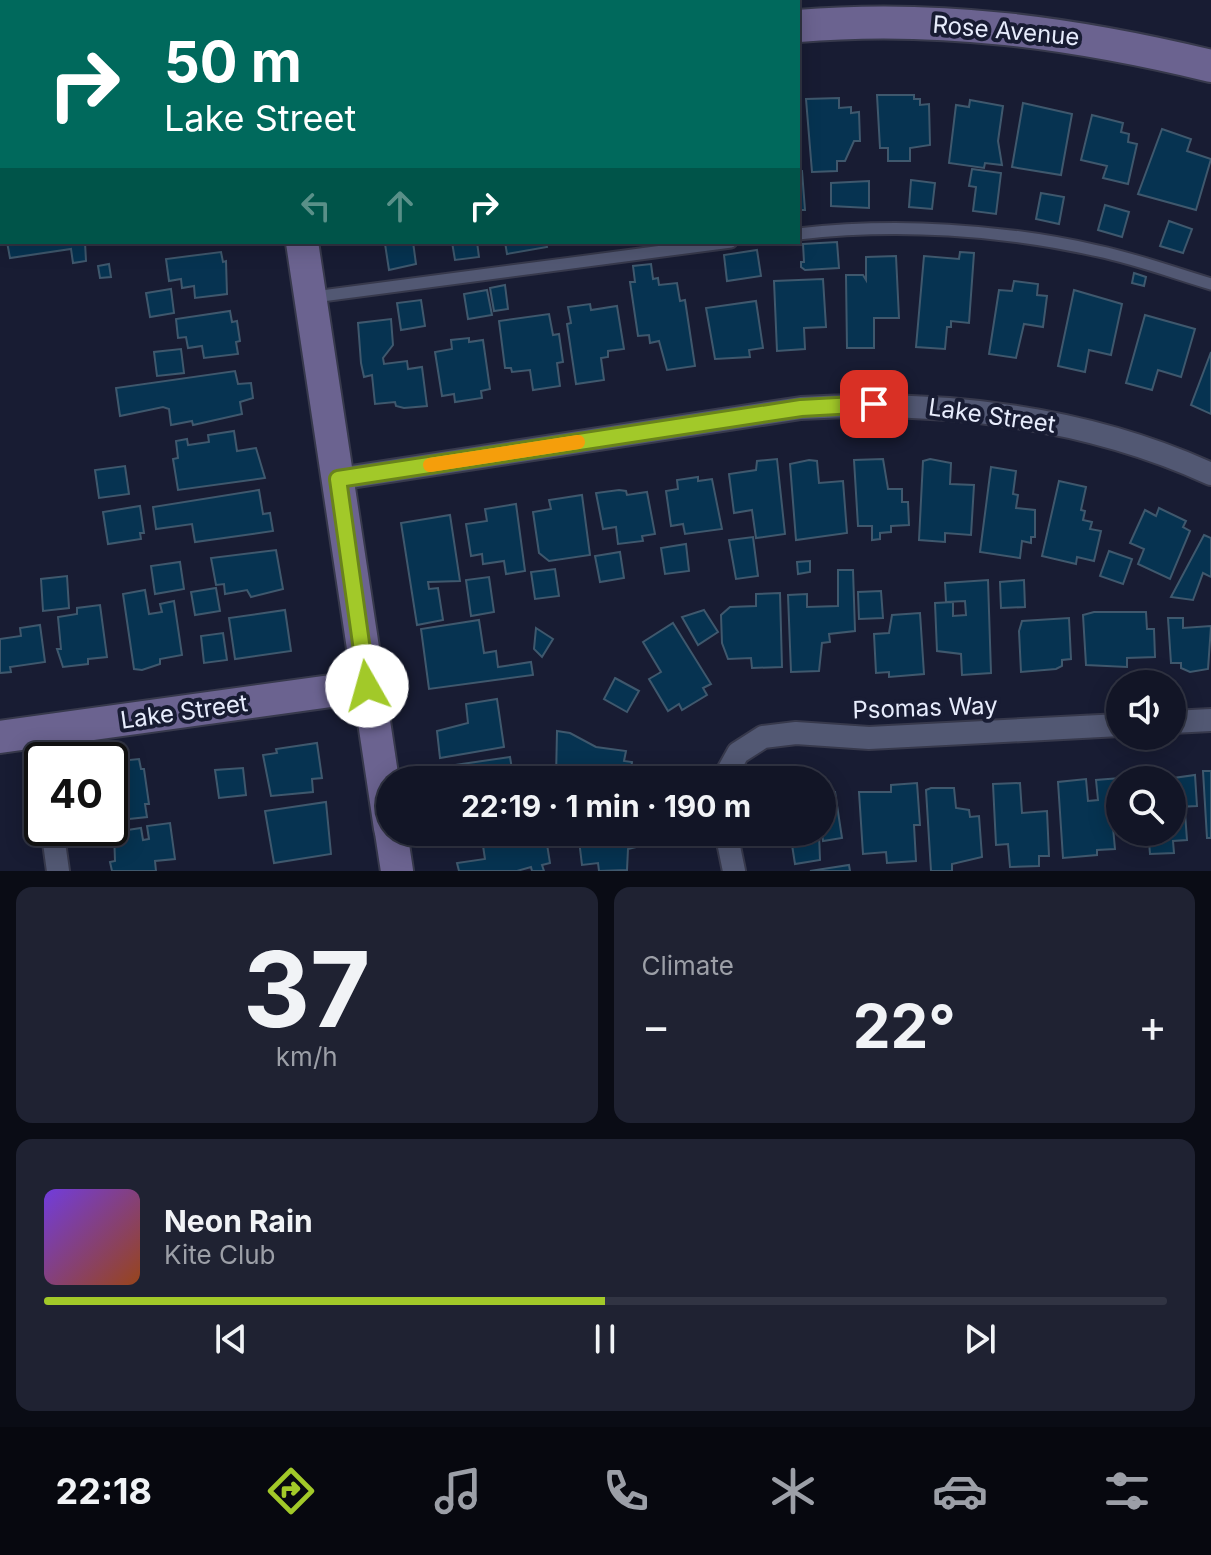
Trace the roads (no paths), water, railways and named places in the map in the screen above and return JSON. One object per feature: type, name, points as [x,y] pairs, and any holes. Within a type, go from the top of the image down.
[{"type":"street","name":"Rose Avenue","points":[[800,26],[852,21],[1054,32],[1114,42],[1211,66]]},
{"type":"street","points":[[302,244],[380,766]]},
{"type":"street","name":"Lake Street","points":[[338,479],[801,408],[874,404],[942,406],[1099,433],[1211,474]]},
{"type":"street","name":"Lake Street","points":[[0,737],[367,686]]},
{"type":"street","points":[[1186,721],[1211,720]]},
{"type":"street","name":"Psomas Way","points":[[731,766],[738,753],[763,737],[796,733],[869,738],[1106,726]]},
{"type":"street","points":[[37,733],[38,742]]},
{"type":"street","points":[[55,846],[58,871]]},
{"type":"street","points":[[393,846],[397,871]]},
{"type":"street","points":[[729,846],[734,871]]},
{"type":"lane","points":[[800,234],[854,228],[972,232],[1098,251],[1211,284]]},
{"type":"lane","points":[[310,298],[716,244]]}]
